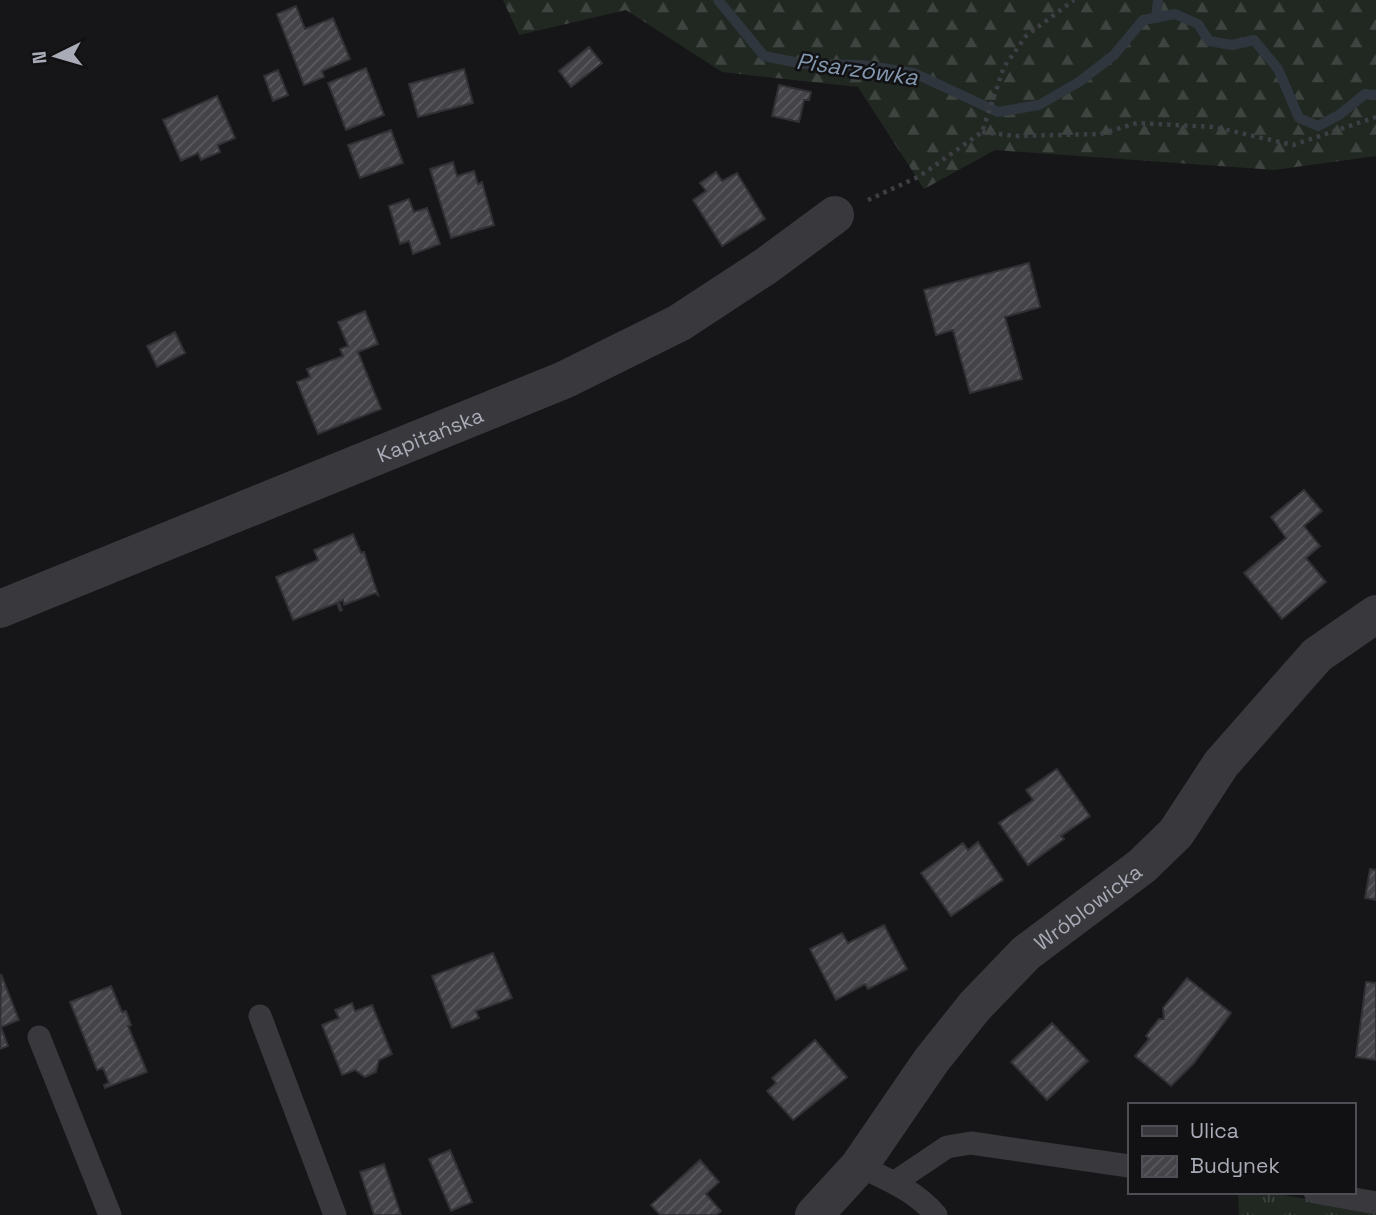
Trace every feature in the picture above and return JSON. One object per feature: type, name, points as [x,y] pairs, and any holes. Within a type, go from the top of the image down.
[{"type":"street","name":"Kapitańska","points":[[0,609],[564,380],[679,323],[766,266],[835,215]]},
{"type":"street","name":"Wróblowicka","points":[[814,1215],[859,1166],[931,1061],[975,1006],[1026,953],[1151,858],[1176,833],[1221,764],[1272,703],[1317,655],[1376,614]]},
{"type":"lane","points":[[260,1016],[335,1215]]},
{"type":"lane","points":[[39,1037],[110,1215]]},
{"type":"lane","points":[[895,1182],[947,1147],[971,1143],[1128,1166]]},
{"type":"lane","points":[[859,1166],[895,1182],[928,1205],[936,1215]]},
{"type":"lane","points":[[1326,1194],[1376,1203]]},
{"type":"path","points":[[835,215],[920,176],[982,132],[1004,67],[1026,36],[1074,0]]},
{"type":"path","points":[[982,132],[1014,136],[1100,134],[1137,123],[1214,127],[1293,145],[1376,117]]},
{"type":"green space","points":[[503,0],[1376,0],[1376,156],[1274,170],[995,150],[924,189],[858,87],[722,72],[626,10],[519,35]]},
{"type":"green space","points":[[1238,1194],[1277,1194],[1376,1211],[1376,1215],[1239,1215]]},
{"type":"building","points":[[296,6],[305,29],[333,18],[350,59],[322,71],[324,77],[304,85],[277,14]]},
{"type":"building","points":[[589,47],[602,63],[571,87],[559,71]]},
{"type":"building","points":[[366,68],[384,115],[346,130],[328,83]]},
{"type":"building","points":[[464,69],[473,103],[418,117],[409,84]]},
{"type":"building","points":[[278,70],[288,95],[273,101],[264,76]]},
{"type":"building","points":[[779,85],[811,92],[809,100],[804,100],[799,122],[772,116]]},
{"type":"building","points":[[217,96],[235,138],[218,145],[220,152],[201,160],[198,153],[181,161],[163,120]]},
{"type":"building","points":[[391,130],[403,163],[360,178],[348,145]]},
{"type":"building","points":[[453,162],[457,176],[474,171],[478,184],[482,182],[494,225],[451,238],[430,169]]},
{"type":"building","points":[[716,172],[722,181],[737,173],[765,219],[722,246],[693,200],[706,191],[700,183]]},
{"type":"building","points":[[409,199],[414,212],[427,208],[440,244],[413,254],[409,241],[400,244],[389,206]]},
{"type":"building","points":[[1029,263],[1040,307],[1005,317],[1022,379],[970,393],[953,330],[936,335],[924,290]]},
{"type":"building","points":[[365,311],[378,344],[358,352],[381,409],[318,434],[297,382],[310,377],[307,369],[343,356],[340,349],[348,346],[338,322]]},
{"type":"building","points":[[175,332],[185,353],[157,367],[147,346]]},
{"type":"building","points":[[1304,490],[1322,511],[1304,526],[1320,546],[1306,558],[1326,582],[1282,619],[1244,573],[1286,538],[1271,517]]},
{"type":"building","points":[[353,534],[361,553],[364,552],[378,595],[375,593],[344,605],[343,600],[339,602],[340,611],[337,603],[293,620],[276,577],[318,560],[314,550]]},
{"type":"building","points":[[1057,769],[1090,816],[1061,836],[1064,839],[1028,865],[999,823],[1033,800],[1026,790]]},
{"type":"building","points":[[978,842],[1003,880],[951,916],[921,873],[963,843],[968,850]]},
{"type":"building","points":[[1370,869],[1376,870],[1376,900],[1365,898]]},
{"type":"building","points":[[884,925],[907,969],[868,989],[865,984],[836,1000],[810,949],[842,933],[848,943]]},
{"type":"building","points":[[493,953],[512,998],[476,1011],[479,1018],[452,1028],[432,976]]},
{"type":"building","points":[[1,974],[19,1020],[1,1027],[8,1046],[0,1049]]},
{"type":"building","points":[[1187,978],[1231,1013],[1194,1063],[1171,1086],[1135,1056],[1149,1039],[1146,1036],[1159,1019],[1164,1019],[1163,1008]]},
{"type":"building","points":[[1366,982],[1376,983],[1376,1060],[1356,1057]]},
{"type":"building","points":[[111,986],[122,1012],[126,1011],[131,1025],[128,1026],[147,1072],[105,1088],[104,1085],[109,1083],[103,1068],[97,1070],[70,1002]]},
{"type":"building","points":[[352,1003],[355,1011],[372,1005],[392,1054],[379,1060],[376,1072],[365,1077],[355,1070],[342,1075],[322,1025],[339,1018],[335,1010]]},
{"type":"building","points":[[1052,1023],[1088,1061],[1047,1100],[1011,1062]]},
{"type":"building","points":[[815,1040],[847,1077],[793,1120],[767,1091],[776,1083],[772,1078]]},
{"type":"building","points":[[450,1150],[472,1202],[451,1211],[429,1159]]},
{"type":"building","points":[[700,1160],[719,1182],[706,1194],[721,1211],[716,1215],[660,1215],[651,1205]]},
{"type":"building","points":[[384,1164],[401,1215],[374,1215],[360,1172]]},
{"type":"waterway","name":"Pisarzówka","points":[[718,0],[764,56],[804,64],[863,65],[914,73],[998,112],[1039,105],[1079,82],[1114,55],[1143,20],[1175,14],[1198,24],[1209,41],[1232,45],[1254,40],[1278,69],[1299,118],[1318,126],[1339,115],[1365,94],[1376,95]]},
{"type":"waterway","points":[[1156,18],[1158,0]]}]
